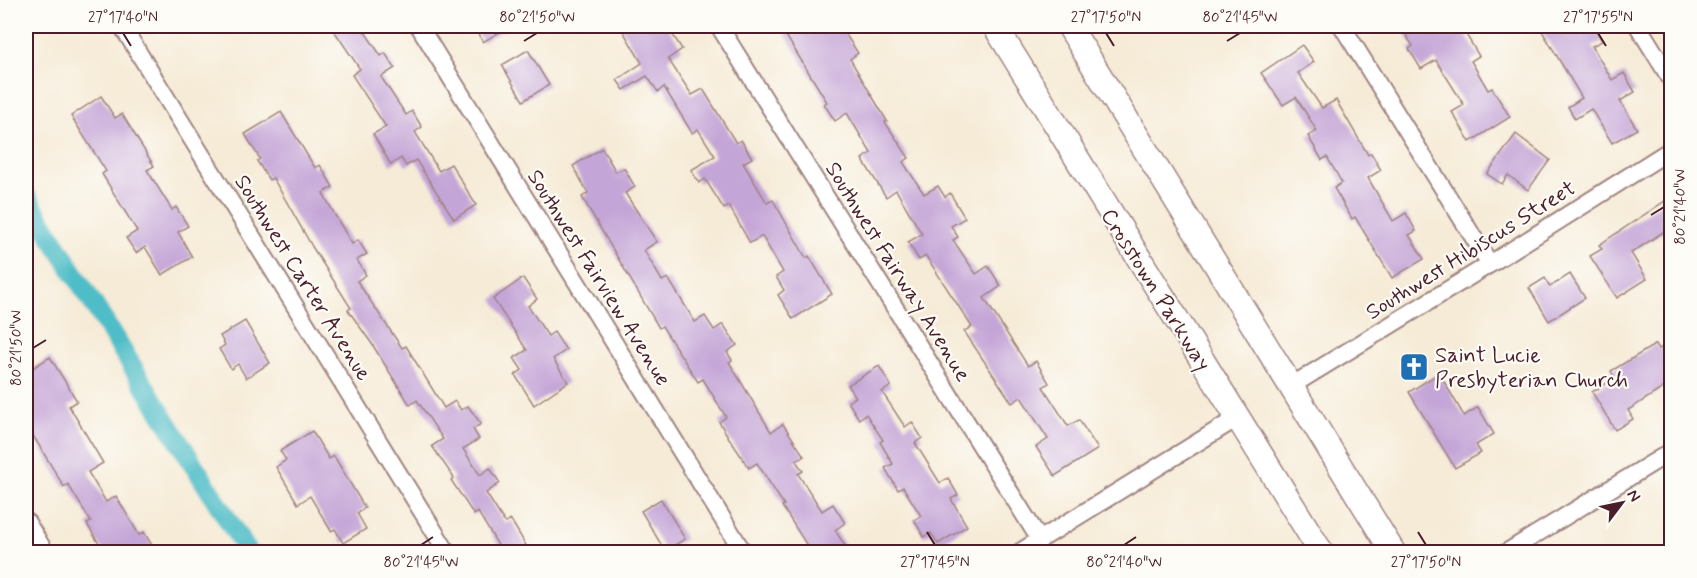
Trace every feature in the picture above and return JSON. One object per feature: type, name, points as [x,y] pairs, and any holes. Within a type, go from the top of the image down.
[{"type":"main road","name":"Crosstown Parkway","points":[[995,26],[1321,552]]},
{"type":"main road","points":[[1068,26],[1392,552]]},
{"type":"street","name":"Southwest Carter Avenue","points":[[122,26],[447,552]]},
{"type":"street","name":"Southwest Fairview Avenue","points":[[419,26],[743,552]]},
{"type":"street","name":"Southwest Fairway Avenue","points":[[719,26],[1040,540]]},
{"type":"street","points":[[1342,26],[1490,264]]},
{"type":"street","points":[[1638,26],[1671,81]]},
{"type":"street","name":"Southwest Hibiscus Street","points":[[1291,386],[1671,149]]},
{"type":"street","points":[[1020,552],[1237,418]]},
{"type":"street","points":[[1507,552],[1671,451]]},
{"type":"street","points":[[26,521],[45,552]]},
{"type":"building","points":[[331,26],[361,26],[381,56],[385,53],[395,68],[381,77],[406,115],[412,111],[422,127],[415,132],[439,171],[451,164],[476,205],[454,219],[416,160],[406,166],[401,158],[391,165],[373,134],[386,127],[352,75],[360,69]]},
{"type":"building","points":[[473,26],[510,26],[483,42]]},
{"type":"building","points":[[620,26],[667,26],[682,49],[668,59],[692,95],[703,89],[736,143],[741,140],[752,158],[743,163],[767,203],[773,200],[806,258],[809,256],[832,294],[793,319],[778,295],[784,290],[776,277],[783,272],[762,236],[750,243],[729,206],[724,209],[705,179],[699,183],[691,170],[715,156],[698,129],[692,133],[664,87],[658,92],[647,76],[624,90],[617,80],[642,63]]},
{"type":"building","points":[[780,26],[840,26],[858,53],[850,59],[887,121],[885,122],[909,158],[903,162],[924,194],[938,186],[945,197],[950,193],[965,218],[951,226],[958,237],[953,240],[976,274],[988,266],[1001,286],[984,298],[1028,366],[1036,361],[1049,383],[1043,387],[1068,426],[1079,420],[1098,449],[1055,476],[1036,447],[1048,439],[1021,397],[1012,403],[964,331],[972,327],[926,256],[919,260],[908,242],[922,234],[896,190],[886,197],[862,159],[871,153],[847,113],[835,121],[824,104],[827,102]]},
{"type":"building","points":[[1400,26],[1461,26],[1479,56],[1471,61],[1488,90],[1492,88],[1510,117],[1470,142],[1452,112],[1464,105],[1436,60],[1421,69],[1409,49],[1413,46]]},
{"type":"building","points":[[1539,26],[1593,26],[1602,41],[1592,46],[1612,80],[1624,73],[1635,92],[1620,101],[1637,129],[1612,143],[1591,109],[1575,119],[1568,107],[1582,98]]},
{"type":"building","points":[[1302,45],[1314,62],[1298,73],[1322,108],[1336,100],[1368,155],[1371,153],[1381,170],[1368,178],[1393,221],[1406,213],[1416,231],[1409,235],[1424,259],[1392,278],[1355,217],[1352,219],[1334,188],[1342,183],[1327,157],[1322,160],[1308,136],[1317,131],[1296,97],[1283,105],[1261,73]]},
{"type":"building","points":[[528,50],[549,85],[523,101],[502,65]]},
{"type":"building","points":[[101,96],[115,118],[122,114],[154,166],[147,170],[172,210],[176,207],[188,226],[178,232],[192,257],[162,275],[145,247],[136,253],[126,238],[137,231],[102,174],[106,171],[71,116]]},
{"type":"building","points":[[281,112],[315,168],[320,165],[333,187],[323,193],[352,244],[358,240],[367,254],[357,260],[366,275],[357,281],[402,348],[406,346],[444,408],[455,401],[461,410],[468,406],[481,424],[473,429],[479,439],[463,449],[480,475],[490,468],[500,483],[486,493],[505,523],[511,520],[530,552],[502,552],[478,512],[474,515],[451,480],[454,478],[432,446],[443,439],[417,400],[410,405],[348,310],[351,308],[273,178],[269,180],[257,161],[260,159],[245,134]]},
{"type":"building","points":[[1516,134],[1550,160],[1528,190],[1508,175],[1502,184],[1487,174]]},
{"type":"building","points":[[602,148],[616,172],[624,168],[635,187],[625,193],[657,242],[644,250],[662,281],[668,278],[695,322],[705,316],[714,330],[723,324],[737,345],[727,352],[732,360],[729,362],[771,432],[783,424],[804,456],[796,461],[803,471],[798,474],[822,511],[833,504],[845,523],[835,530],[849,552],[811,552],[757,463],[749,468],[719,422],[726,417],[703,379],[698,382],[662,326],[659,328],[582,197],[588,193],[573,166]]},
{"type":"building","points":[[1671,197],[1671,227],[1631,253],[1647,279],[1617,298],[1590,256],[1602,249],[1599,245]]},
{"type":"building","points":[[1570,274],[1585,298],[1549,321],[1529,288],[1545,278],[1550,287]]},
{"type":"building","points":[[523,278],[537,299],[528,306],[548,336],[554,332],[566,350],[553,359],[568,382],[534,405],[515,375],[522,370],[514,358],[527,350],[493,299]]},
{"type":"building","points":[[245,321],[270,363],[246,378],[238,364],[231,369],[219,349],[225,345],[220,336]]},
{"type":"building","points":[[1671,342],[1671,383],[1628,410],[1633,419],[1615,430],[1592,392],[1615,378],[1611,371],[1656,344],[1659,349]]},
{"type":"building","points":[[50,357],[77,401],[69,406],[103,463],[88,472],[106,502],[116,496],[139,535],[144,532],[156,552],[104,552],[87,524],[91,522],[68,484],[64,487],[26,424],[26,372]]},
{"type":"building","points":[[879,366],[891,386],[882,392],[905,427],[912,422],[922,438],[915,443],[940,483],[948,478],[958,495],[951,499],[967,526],[938,544],[931,533],[924,537],[914,520],[921,516],[903,487],[898,490],[885,468],[893,464],[880,442],[883,440],[866,414],[859,419],[848,402],[856,397],[848,385]]},
{"type":"building","points":[[1439,373],[1464,416],[1478,407],[1494,434],[1476,445],[1481,453],[1455,468],[1409,392]]},
{"type":"building","points":[[312,431],[329,459],[334,456],[365,508],[357,513],[366,529],[343,543],[335,529],[331,531],[310,496],[298,504],[276,467],[286,460],[280,451]]},
{"type":"building","points":[[661,499],[685,539],[665,551],[641,511]]},
{"type":"waterway","points":[[26,196],[248,552]]},
{"type":"place","name":"Saint Lucie Presbyterian Church","points":[[1414,367]]}]
